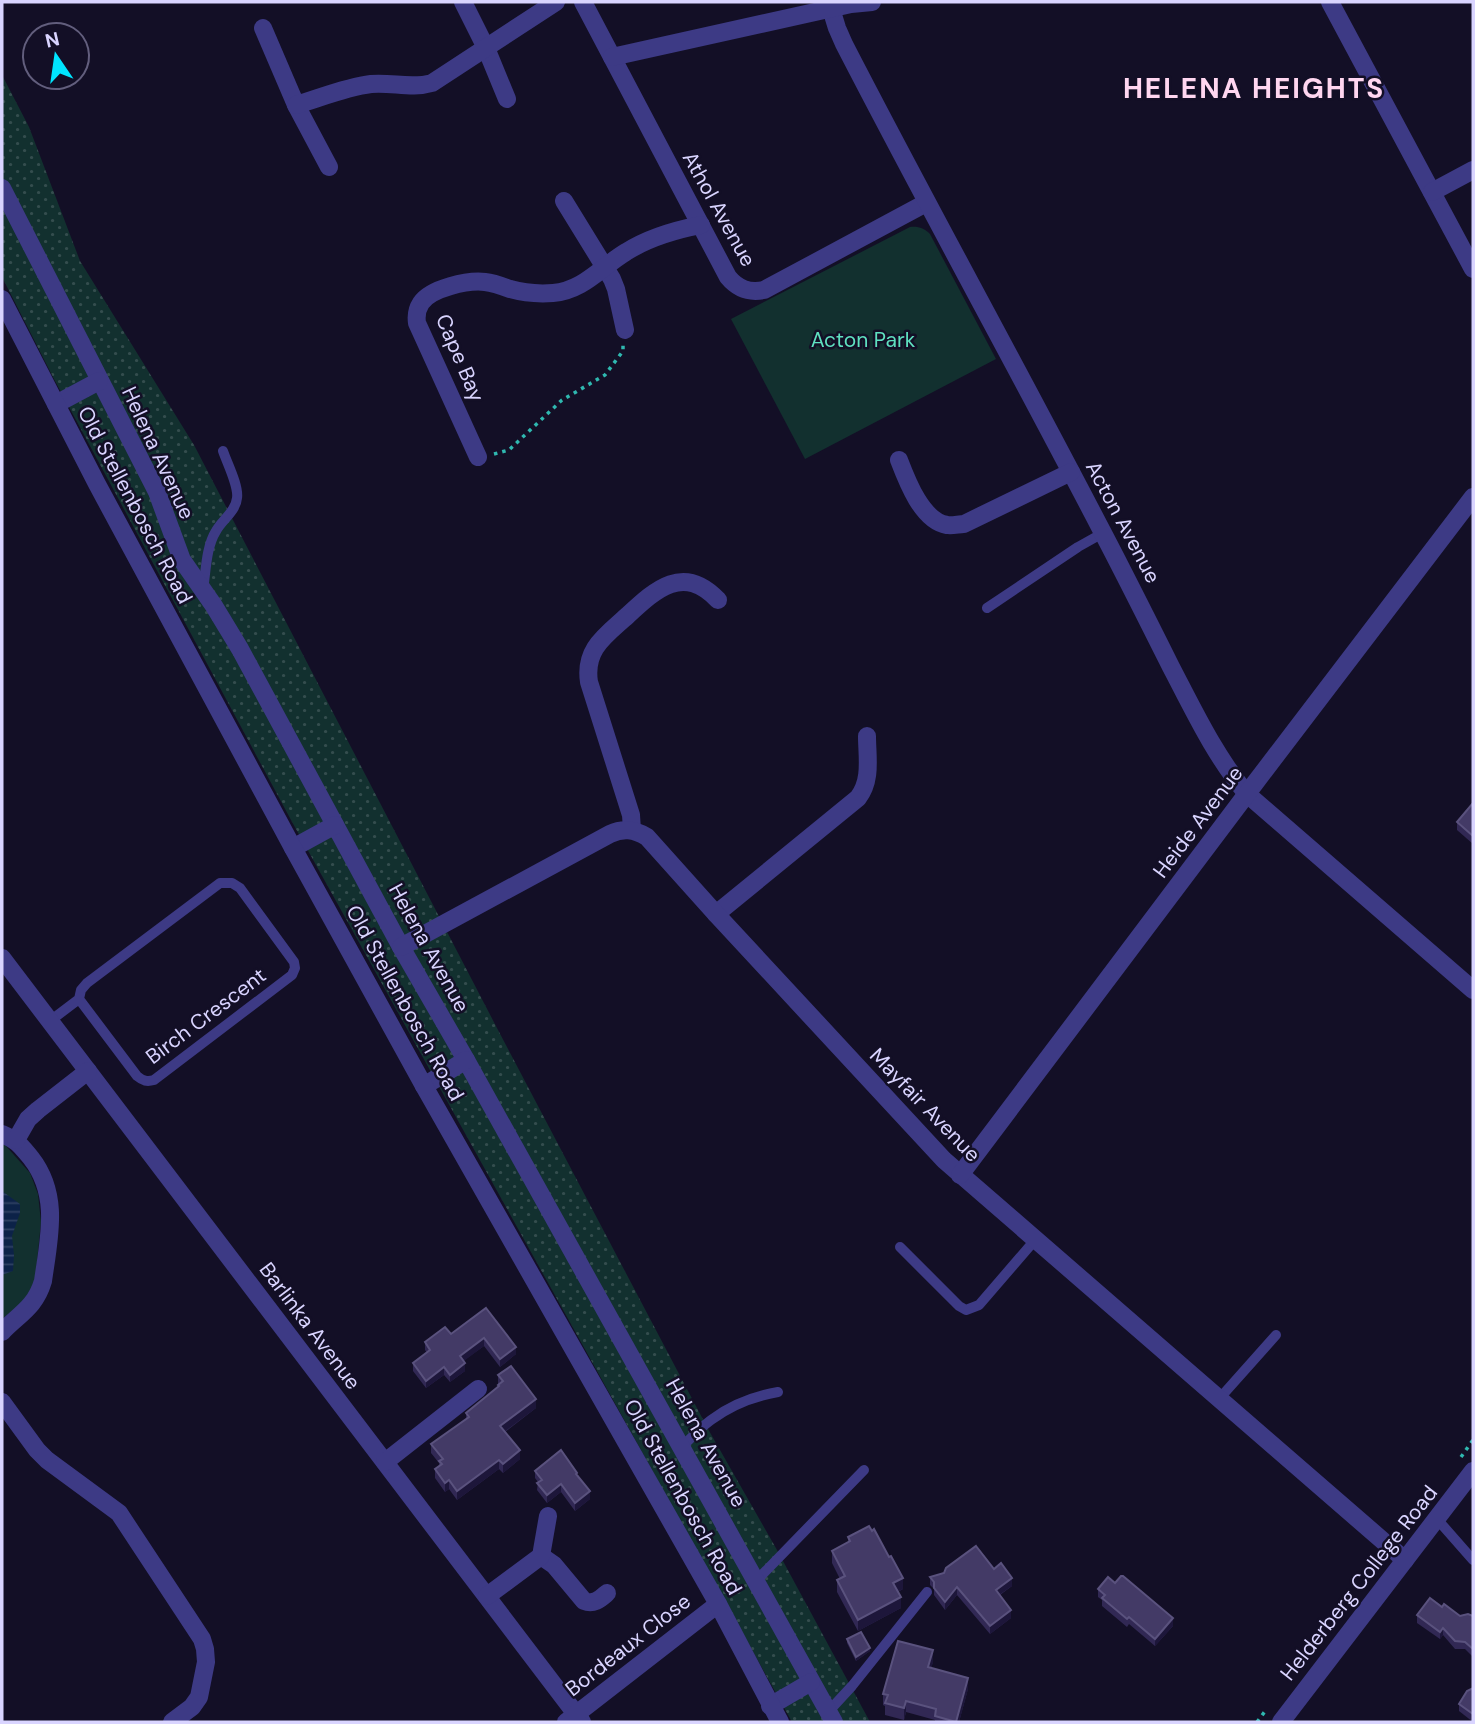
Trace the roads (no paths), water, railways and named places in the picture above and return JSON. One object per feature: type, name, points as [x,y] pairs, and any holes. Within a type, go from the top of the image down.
[{"type":"street","points":[[463,2],[507,99]]},
{"type":"street","points":[[296,105],[369,84],[425,85],[438,80],[556,2]]},
{"type":"street","name":"Athol Avenue","points":[[583,2],[728,277],[746,291],[764,290],[926,203]]},
{"type":"street","points":[[612,57],[830,5],[872,2]]},
{"type":"street","points":[[1330,2],[1473,269]]},
{"type":"street","name":"Acton Avenue","points":[[830,5],[844,44],[926,203],[1071,472],[1202,728],[1232,777],[1247,794],[1473,989]]},
{"type":"street","points":[[262,28],[296,105],[329,167]]},
{"type":"street","points":[[1432,192],[1473,170]]},
{"type":"street","name":"Helena Avenue","points":[[2,188],[157,492],[176,549],[240,649],[401,947],[831,1717]]},
{"type":"street","points":[[564,201],[616,289],[625,330]]},
{"type":"street","name":"Cape Bay","points":[[478,457],[417,323],[420,304],[429,295],[468,282],[489,282],[525,292],[556,293],[578,287],[641,243],[701,225]]},
{"type":"street","name":"Old Stellenbosch Road","points":[[2,299],[97,485],[293,848],[424,1086],[718,1604],[775,1714]]},
{"type":"street","points":[[56,404],[99,381]]},
{"type":"street","points":[[899,460],[919,503],[938,522],[948,526],[964,524],[1071,472]]},
{"type":"street","name":"Heide Avenue","points":[[960,1175],[1473,497]]},
{"type":"street","points":[[401,947],[610,834],[624,829],[632,830],[631,815],[589,682],[590,659],[603,638],[657,589],[667,584],[687,583],[707,590],[718,600]]},
{"type":"street","points":[[716,914],[858,798],[868,779],[867,736]]},
{"type":"street","points":[[293,848],[335,825]]},
{"type":"street","name":"Mayfair Avenue","points":[[632,830],[647,836],[944,1160],[1405,1560]]},
{"type":"street","name":"Barlinka Avenue","points":[[2,958],[487,1596],[575,1720]]},
{"type":"street","points":[[424,1086],[466,1060]]},
{"type":"street","points":[[2,1332],[31,1306],[40,1290],[51,1220],[51,1206],[44,1179],[37,1167],[9,1137],[38,1110],[88,1071]]},
{"type":"street","points":[[386,1462],[478,1389]]},
{"type":"street","points":[[2,1402],[47,1460],[123,1518],[202,1639],[206,1662],[199,1697],[192,1707],[172,1722]]},
{"type":"street","name":"Helderberg College Road","points":[[1281,1722],[1473,1471]]},
{"type":"street","points":[[487,1596],[541,1556],[548,1516]]},
{"type":"street","points":[[541,1556],[554,1565],[584,1601],[596,1601],[607,1593]]},
{"type":"street","name":"Bordeaux Close","points":[[575,1720],[718,1604]]},
{"type":"street","points":[[775,1714],[811,1682]]},
{"type":"lane","points":[[203,590],[211,542],[237,499],[223,451]]},
{"type":"lane","points":[[987,608],[1103,533]]},
{"type":"lane","name":"Birch Crescent","points":[[50,1021],[79,999],[81,990],[87,983],[220,883],[232,883],[240,888],[294,962],[294,972],[289,978],[150,1081],[138,1076],[79,999]]},
{"type":"lane","points":[[900,1247],[966,1310],[979,1305],[1035,1240]]},
{"type":"lane","points":[[1219,1399],[1276,1335]]},
{"type":"lane","points":[[682,1447],[711,1420],[739,1403],[778,1392]]},
{"type":"lane","points":[[756,1581],[864,1470]]},
{"type":"lane","points":[[1437,1518],[1473,1560]]},
{"type":"lane","points":[[831,1717],[852,1686],[927,1592]]},
{"type":"water","points":[[2,1191],[20,1204],[20,1213],[12,1236],[13,1271],[2,1275]]},
{"type":"district","name":"HELENA HEIGHTS","points":[[1254,88]]},
{"type":"park label","name":"Acton Park","points":[[863,340]]}]
